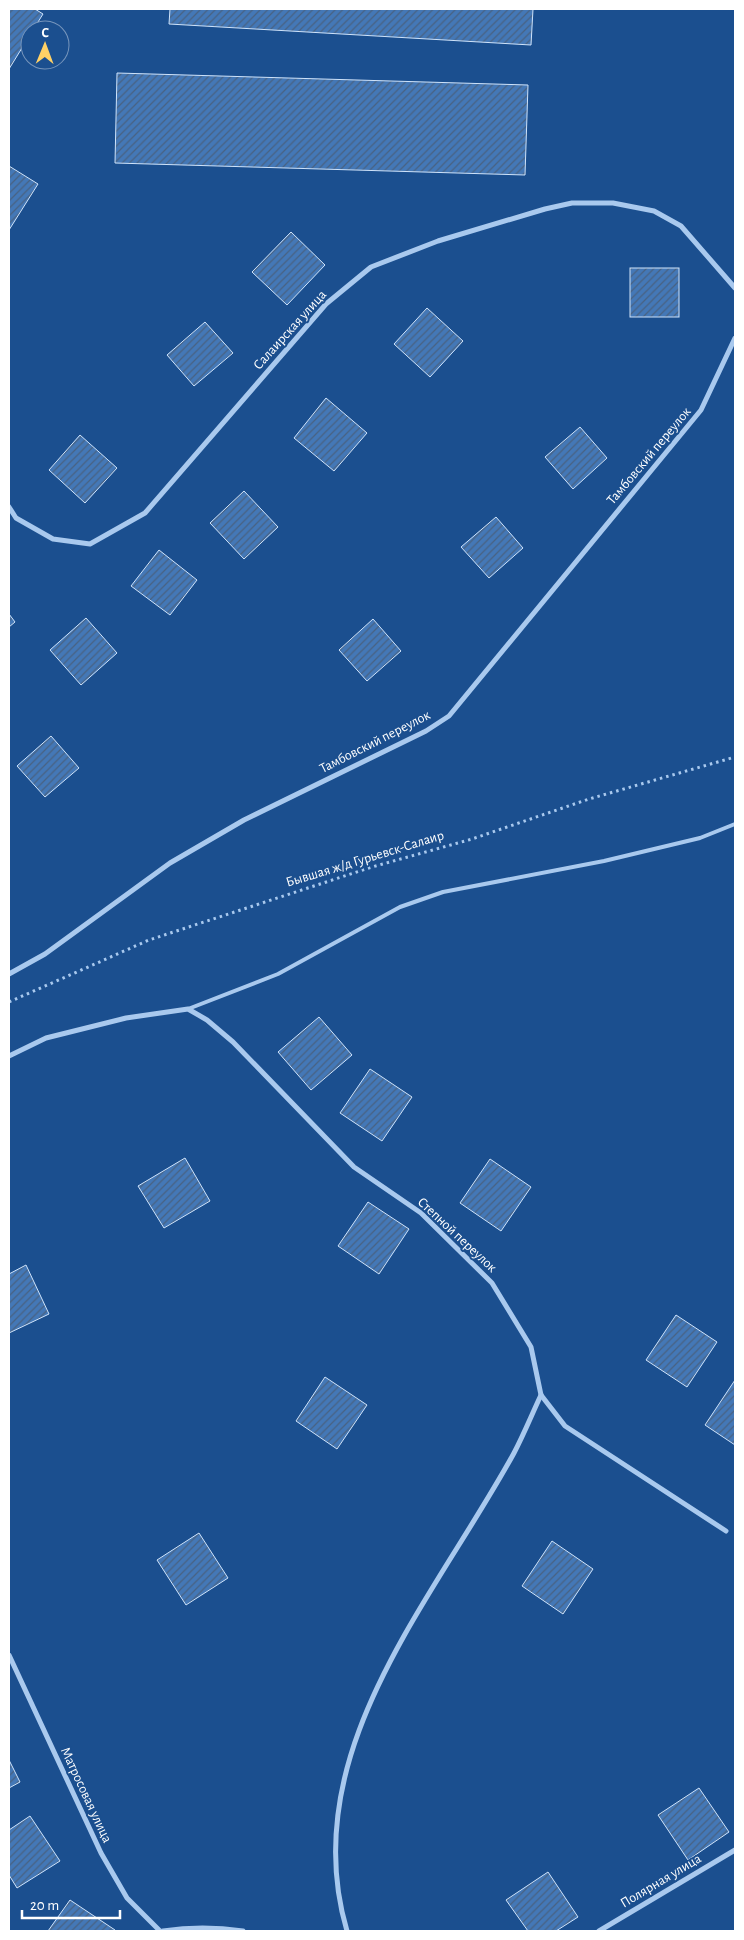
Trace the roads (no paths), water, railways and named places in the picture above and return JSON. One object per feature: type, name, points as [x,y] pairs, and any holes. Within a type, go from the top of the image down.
[{"type":"street","name":"Салаирская улица","points":[[9,507],[16,518],[53,539],[90,544],[145,513],[326,304],[371,267],[438,241],[545,209],[572,204],[613,203],[654,211],[681,226],[735,288]]},
{"type":"street","name":"Тамбовский переулок","points":[[9,974],[45,954],[178,858],[244,820],[426,731],[449,716],[701,410],[735,338]]},
{"type":"street","points":[[9,1056],[46,1038],[126,1018],[188,1009]]},
{"type":"street","name":"Степной переулок","points":[[188,1009],[207,1020],[233,1042],[354,1167],[422,1214],[492,1283],[531,1347],[541,1395],[565,1426],[726,1531]]},
{"type":"street","points":[[347,1931],[336,1868],[337,1815],[348,1763],[366,1712],[409,1625],[514,1453],[541,1395]]},
{"type":"street","name":"Матросовая улица","points":[[9,1656],[101,1853],[127,1898],[162,1931]]},
{"type":"street","name":"Полярная улица","points":[[599,1931],[735,1850]]},
{"type":"street","points":[[162,1931],[191,1927],[243,1931]]},
{"type":"lane","points":[[188,1009],[278,974],[400,907],[443,892],[604,861],[700,838],[735,824]]}]
